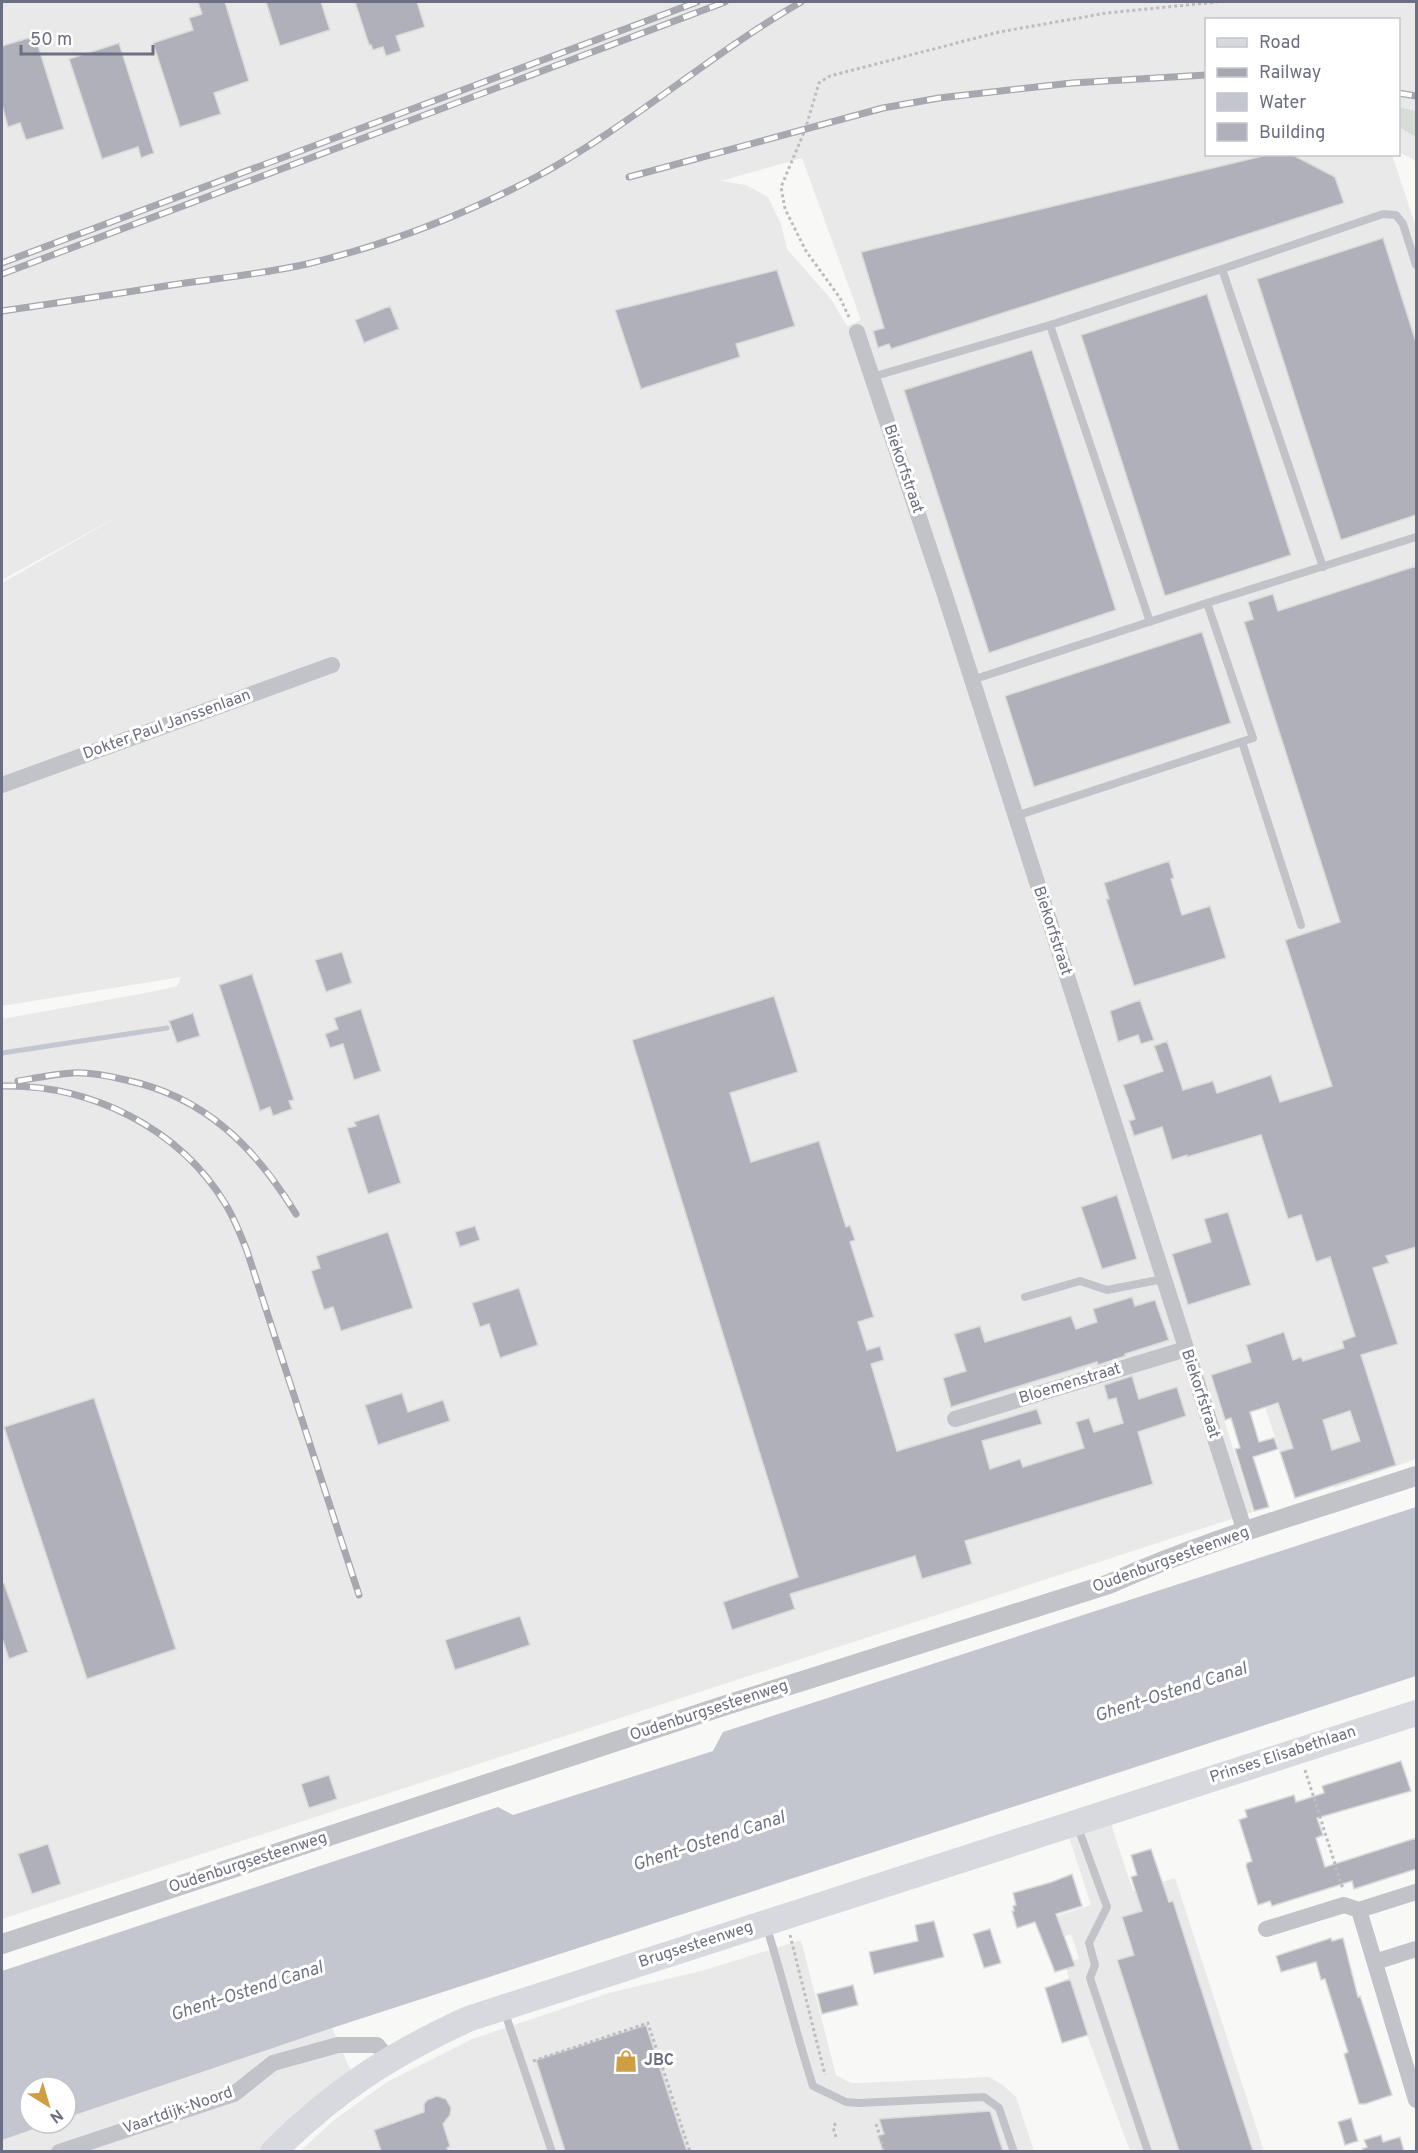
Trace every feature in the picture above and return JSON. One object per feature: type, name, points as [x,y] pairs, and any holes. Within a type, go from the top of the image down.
[{"type":"main road","name":"Prinses Elisabethlaan","points":[[1150,1798],[1416,1713]]},
{"type":"main road","name":"Brugsesteenweg","points":[[273,2151],[300,2125],[356,2080],[426,2038],[468,2019],[1150,1798]]},
{"type":"street","name":"Biekorfstraat","points":[[857,332],[1016,816],[1245,1532]]},
{"type":"street","name":"Dokter Paul Janssenlaan","points":[[2,785],[332,665]]},
{"type":"street","name":"Bloemenstraat","points":[[955,1419],[1186,1349]]},
{"type":"street","name":"Oudenburgsesteenweg","points":[[2,1944],[706,1711],[1109,1584],[1150,1566],[1245,1532],[1416,1476]]},
{"type":"street","points":[[1266,1929],[1344,1905],[1353,1908],[1416,1892]]},
{"type":"street","points":[[1353,1908],[1375,1962],[1416,2100]]},
{"type":"street","points":[[1375,1962],[1416,1949]]},
{"type":"street","name":"Vaartdijk-Noord","points":[[59,2151],[234,2094],[264,2069],[285,2059],[338,2045],[357,2044],[377,2045],[389,2059]]},
{"type":"lane","points":[[872,377],[1050,325],[1383,214],[1396,215],[1403,224],[1416,265]]},
{"type":"lane","points":[[1222,269],[1323,567]]},
{"type":"lane","points":[[1050,325],[1150,622]]},
{"type":"lane","points":[[972,680],[1416,537]]},
{"type":"lane","points":[[1016,816],[1252,738],[1207,603]]},
{"type":"lane","points":[[1242,742],[1301,925]]},
{"type":"lane","points":[[1025,1297],[1080,1281],[1107,1290],[1163,1279]]},
{"type":"lane","points":[[1076,1822],[1107,1907],[1089,1943],[1095,1965],[1090,1978],[1148,2151]]},
{"type":"lane","points":[[775,1920],[795,2031],[813,2086],[846,2102],[859,2103],[984,2097],[999,2108],[1014,2151]]},
{"type":"lane","points":[[503,2007],[552,2151]]},
{"type":"path","points":[[857,332],[840,298],[806,251],[784,209],[781,187],[805,130],[819,83],[830,76],[999,32],[1107,13],[1217,2]]},
{"type":"path","points":[[1299,1750],[1353,1908]]},
{"type":"path","points":[[775,1920],[826,2079]]},
{"type":"path","points":[[522,2064],[648,2023],[690,2151]]},
{"type":"path","points":[[836,2123],[832,2127],[836,2137]]},
{"type":"path","points":[[876,2124],[884,2141],[885,2151]]},
{"type":"shaded area","points":[[2,2],[1416,2],[1416,111],[1400,107],[1400,18],[1205,18],[1205,156],[1392,156],[1416,227],[1416,1459],[1334,1488],[1318,1439],[1280,1452],[1250,1362],[1210,1375],[1253,1512],[2,1919],[2,1019],[156,991],[177,986],[181,977],[2,1006],[2,583],[124,513],[2,580]],"holes":[[[802,158],[861,320],[847,326],[831,299],[787,249],[781,224],[768,197],[746,185],[721,181]]]},
{"type":"shaded area","points":[[1400,107],[1416,111],[1416,137],[1400,129]]},
{"type":"shaded area","points":[[1400,129],[1416,137],[1416,161],[1400,153]]},
{"type":"shaded area","points":[[1111,1824],[1133,1891],[1175,1878],[1264,2151],[1130,2151],[1087,2035],[1066,1968],[1079,1958],[1071,1934],[1059,1938],[1057,1916],[1091,1905],[1069,1837]]},
{"type":"shaded area","points":[[801,1940],[836,2075],[851,2083],[989,2077],[1003,2085],[1016,2097],[1034,2151],[299,2152],[334,2120],[387,2082],[472,2039],[609,1993],[705,1970]]},
{"type":"shaded area","points":[[332,2028],[351,2071],[267,2151],[2,2152],[2,2140],[18,2134],[78,2135],[78,2114]]},
{"type":"water","name":"Ghent–Ostend Canal","points":[[1416,1507],[1416,1676],[332,2028],[78,2114],[78,2075],[18,2075],[18,2134],[2,2140],[2,1971],[498,1807],[513,1815],[713,1751],[723,1732]]},
{"type":"building","points":[[198,2],[225,2],[249,81],[214,93],[221,114],[180,127],[153,43],[193,30],[189,18],[202,14]]},
{"type":"building","points":[[266,2],[321,2],[330,30],[280,46]]},
{"type":"building","points":[[355,2],[417,2],[425,27],[396,36],[401,51],[386,56],[383,47],[373,50],[369,45]]},
{"type":"building","points":[[35,36],[64,129],[26,140],[20,123],[8,127],[2,105],[2,46]]},
{"type":"building","points":[[119,43],[154,153],[141,158],[138,147],[102,159],[69,59]]},
{"type":"building","points":[[1263,156],[1295,156],[1335,177],[1344,203],[891,349],[889,344],[878,348],[873,331],[884,328],[861,252]]},
{"type":"building","points":[[1383,238],[1416,342],[1416,515],[1341,540],[1257,279]]},
{"type":"building","points":[[777,270],[795,326],[736,344],[740,357],[641,389],[615,310]]},
{"type":"building","points":[[1207,294],[1291,555],[1165,596],[1081,335]]},
{"type":"building","points":[[390,306],[399,329],[364,343],[355,320]]},
{"type":"building","points":[[1032,350],[1116,610],[989,653],[904,390]]},
{"type":"building","points":[[1416,566],[1416,1247],[1386,1256],[1389,1263],[1373,1268],[1398,1344],[1361,1355],[1396,1465],[1295,1498],[1280,1452],[1293,1448],[1278,1403],[1250,1412],[1259,1442],[1274,1438],[1278,1449],[1253,1457],[1269,1507],[1254,1511],[1235,1449],[1240,1448],[1231,1418],[1225,1420],[1211,1375],[1251,1362],[1246,1345],[1284,1332],[1293,1360],[1301,1357],[1303,1361],[1344,1348],[1342,1341],[1355,1336],[1330,1257],[1316,1262],[1301,1215],[1288,1219],[1261,1135],[1172,1160],[1162,1127],[1134,1136],[1129,1121],[1135,1119],[1123,1085],[1163,1071],[1154,1046],[1167,1041],[1183,1090],[1213,1081],[1217,1093],[1271,1075],[1280,1102],[1332,1086],[1285,940],[1340,922],[1244,622],[1253,619],[1248,602],[1273,594],[1278,611]],"holes":[[[1350,1411],[1360,1441],[1332,1450],[1323,1420]]]},
{"type":"building","points":[[1202,632],[1231,723],[1034,787],[1005,696]]},
{"type":"building","points":[[1169,861],[1174,878],[1171,879],[1182,915],[1210,906],[1226,958],[1134,986],[1106,899],[1109,899],[1104,883]]},
{"type":"building","points":[[342,952],[352,983],[326,992],[315,960]]},
{"type":"building","points":[[252,974],[294,1100],[289,1101],[292,1109],[273,1116],[270,1107],[260,1111],[219,985]]},
{"type":"building","points":[[774,996],[798,1072],[730,1093],[751,1162],[819,1141],[846,1227],[850,1225],[855,1240],[850,1242],[874,1317],[858,1322],[867,1350],[880,1346],[884,1360],[871,1364],[897,1451],[1037,1409],[1042,1424],[982,1441],[990,1469],[1020,1459],[1023,1467],[1084,1448],[1076,1422],[1089,1418],[1094,1432],[1123,1423],[1116,1398],[1108,1400],[1104,1385],[1132,1376],[1139,1399],[1177,1387],[1186,1416],[1138,1432],[1153,1484],[965,1541],[972,1564],[922,1579],[915,1556],[790,1594],[795,1609],[732,1630],[723,1602],[798,1577],[632,1040]]},
{"type":"building","points":[[1140,1000],[1154,1040],[1141,1044],[1138,1035],[1118,1042],[1110,1011]]},
{"type":"building","points":[[361,1009],[381,1071],[354,1080],[343,1044],[330,1048],[325,1034],[338,1029],[334,1018]]},
{"type":"building","points":[[193,1013],[200,1036],[177,1043],[169,1021]]},
{"type":"building","points":[[379,1114],[401,1183],[368,1194],[347,1128],[356,1126],[354,1122]]},
{"type":"building","points":[[1117,1195],[1137,1259],[1102,1269],[1081,1207]]},
{"type":"building","points":[[1228,1212],[1251,1285],[1188,1305],[1172,1254],[1211,1242],[1204,1219]]},
{"type":"building","points":[[475,1226],[480,1240],[460,1247],[455,1232]]},
{"type":"building","points":[[388,1232],[413,1308],[341,1331],[333,1307],[324,1310],[311,1271],[320,1268],[316,1256]]},
{"type":"building","points":[[519,1288],[538,1345],[500,1358],[489,1324],[480,1327],[472,1303]]},
{"type":"building","points":[[1132,1297],[1135,1306],[1155,1300],[1169,1340],[1098,1365],[1097,1362],[951,1407],[943,1378],[966,1371],[954,1334],[980,1326],[985,1342],[1071,1316],[1076,1329],[1097,1322],[1093,1309]]},
{"type":"building","points":[[402,1393],[408,1412],[443,1400],[450,1421],[378,1445],[365,1405]]},
{"type":"building","points":[[94,1398],[176,1649],[87,1679],[4,1427]]},
{"type":"building","points":[[2,1583],[4,1583],[28,1652],[9,1659],[2,1638]]},
{"type":"building","points":[[520,1616],[530,1645],[455,1670],[445,1640]]},
{"type":"building","points":[[1401,1761],[1411,1791],[1317,1818],[1323,1835],[1316,1838],[1325,1867],[1416,1838],[1416,1869],[1354,1889],[1352,1881],[1272,1906],[1270,1901],[1258,1905],[1246,1866],[1252,1861],[1239,1820],[1247,1817],[1245,1810],[1294,1795],[1296,1802],[1324,1793],[1322,1786]]},
{"type":"building","points":[[329,1775],[337,1799],[309,1808],[301,1784]]},
{"type":"building","points":[[48,1844],[61,1884],[32,1894],[18,1854]]},
{"type":"building","points":[[1151,1849],[1169,1902],[1173,1901],[1253,2151],[1179,2151],[1117,1960],[1134,1955],[1122,1917],[1142,1911],[1131,1877],[1137,1875],[1131,1855]]},
{"type":"building","points":[[1072,1874],[1082,1906],[1056,1914],[1075,1966],[1055,1972],[1035,1922],[1017,1928],[1012,1911],[1014,1911],[1013,1906],[1016,1905],[1013,1893]]},
{"type":"building","points":[[934,1921],[944,1957],[874,1974],[869,1952],[918,1941],[915,1925]]},
{"type":"building","points":[[990,1929],[1001,1963],[984,1968],[973,1934]]},
{"type":"building","points":[[1331,1938],[1332,1941],[1343,1938],[1358,1997],[1360,1996],[1392,2095],[1365,2104],[1359,2104],[1344,2054],[1348,2052],[1325,1979],[1321,1980],[1316,1962],[1281,1972],[1276,1956]]},
{"type":"building","points":[[1070,1979],[1088,2035],[1062,2043],[1045,1988]]},
{"type":"building","points":[[853,1985],[858,2005],[822,2014],[817,1994]]},
{"type":"building","points":[[646,2025],[687,2151],[565,2151],[536,2060]]},
{"type":"building","points":[[437,2096],[446,2099],[451,2108],[450,2115],[443,2124],[450,2146],[447,2148],[448,2151],[381,2151],[374,2130],[424,2112],[424,2104],[427,2100]]},
{"type":"building","points":[[990,2111],[1003,2151],[883,2151],[878,2136],[884,2134],[879,2119]]},
{"type":"building","points":[[1351,2118],[1358,2141],[1345,2145],[1338,2122]]},
{"type":"building","points":[[1381,2135],[1383,2142],[1400,2137],[1404,2151],[1363,2151],[1362,2149],[1367,2147],[1364,2140]]},
{"type":"waterway","points":[[2,1053],[167,1028]]},
{"type":"railway","points":[[2,263],[697,2]]},
{"type":"railway","points":[[2,274],[725,2]]},
{"type":"railway","points":[[2,311],[307,264],[366,248],[424,228],[509,191],[570,157],[801,2]]},
{"type":"railway","points":[[629,177],[883,108],[939,98],[1072,83],[1205,75]]},
{"type":"railway","points":[[1400,93],[1416,96]]},
{"type":"railway","points":[[18,1081],[65,1074],[93,1074],[154,1088],[180,1099],[204,1112],[245,1147],[263,1167],[296,1214]]},
{"type":"railway","points":[[2,1086],[35,1087],[68,1093],[99,1102],[130,1116],[158,1133],[184,1154],[207,1178],[226,1205],[247,1251],[359,1595]]},
{"type":"place","name":"JBC","points":[[626,2061]]}]
